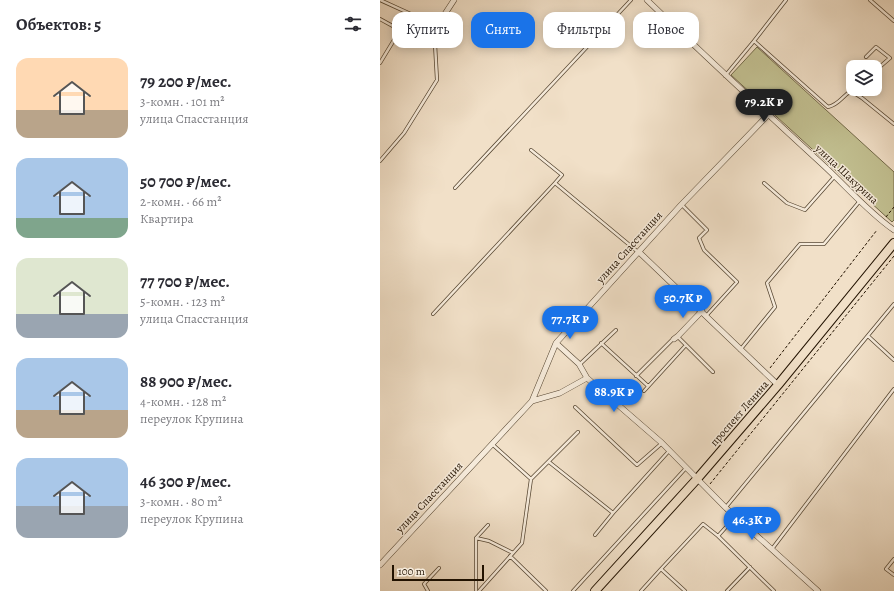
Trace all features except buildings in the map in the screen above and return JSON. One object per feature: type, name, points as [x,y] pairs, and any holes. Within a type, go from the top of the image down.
[{"type":"main road","name":"проспект Ленина","points":[[595,591],[697,479],[778,385],[894,243]]},
{"type":"street","points":[[446,12],[454,0]]},
{"type":"street","name":"улица Шакурина","points":[[647,0],[725,76],[861,200],[882,222],[894,230]]},
{"type":"street","name":"улица Спасстанция","points":[[380,565],[532,401],[556,343],[681,205],[768,115]]},
{"type":"street","points":[[639,252],[778,385]]},
{"type":"street","points":[[676,338],[702,311]]},
{"type":"street","points":[[556,343],[580,364],[587,378],[662,443],[726,508],[736,515],[818,591]]},
{"type":"street","points":[[532,401],[560,393],[587,378]]},
{"type":"lane","points":[[380,0],[406,12]]},
{"type":"lane","points":[[455,188],[631,0]]},
{"type":"lane","points":[[725,76],[786,0]]},
{"type":"lane","points":[[870,0],[894,21]]},
{"type":"lane","points":[[380,19],[392,26]]},
{"type":"lane","points":[[754,41],[828,107],[836,105],[846,94]]},
{"type":"lane","points":[[380,63],[392,43]]},
{"type":"lane","points":[[866,57],[876,47],[890,58],[882,65]]},
{"type":"lane","points":[[380,161],[404,133],[437,80],[435,48]]},
{"type":"lane","points":[[860,96],[894,124]]},
{"type":"lane","points":[[433,314],[562,175],[531,150]]},
{"type":"lane","points":[[764,183],[787,203],[805,210],[835,176]]},
{"type":"lane","points":[[555,183],[639,252]]},
{"type":"lane","points":[[740,350],[775,307],[767,283],[800,244],[824,244],[861,200]]},
{"type":"lane","points":[[681,205],[707,230],[699,238],[704,250],[737,282],[706,316]]},
{"type":"lane","points":[[726,508],[894,304]]},
{"type":"lane","points":[[580,364],[616,330]]},
{"type":"lane","points":[[868,336],[894,360]]},
{"type":"lane","points":[[636,376],[676,338],[686,345],[713,372]]},
{"type":"lane","points":[[601,344],[648,386]]},
{"type":"lane","points":[[644,391],[686,345]]},
{"type":"lane","points":[[772,548],[894,389]]},
{"type":"lane","points":[[575,407],[638,464],[662,443]]},
{"type":"lane","points":[[478,591],[522,543],[531,478],[578,432]]},
{"type":"lane","points":[[492,444],[531,478]]},
{"type":"lane","points":[[595,535],[669,451]]},
{"type":"lane","points":[[549,462],[613,513]]},
{"type":"lane","points":[[573,591],[686,468]]},
{"type":"lane","points":[[718,536],[736,515]]},
{"type":"lane","points":[[641,591],[703,524],[718,536],[774,591]]},
{"type":"lane","points":[[478,591],[476,538],[488,526]]},
{"type":"lane","points":[[476,538],[489,541],[513,554]]},
{"type":"lane","points":[[510,556],[546,591]]},
{"type":"lane","points":[[894,559],[886,569],[894,575]]},
{"type":"lane","points":[[727,591],[750,567]]},
{"type":"lane","points":[[428,591],[424,584],[439,568]]},
{"type":"lane","points":[[661,569],[685,591]]},
{"type":"path","points":[[886,217],[894,207]]},
{"type":"path","points":[[770,368],[877,230]]},
{"type":"path","points":[[706,488],[894,256]]},
{"type":"shaded area","points":[[757,47],[894,172],[894,220],[892,222],[731,75]]}]
